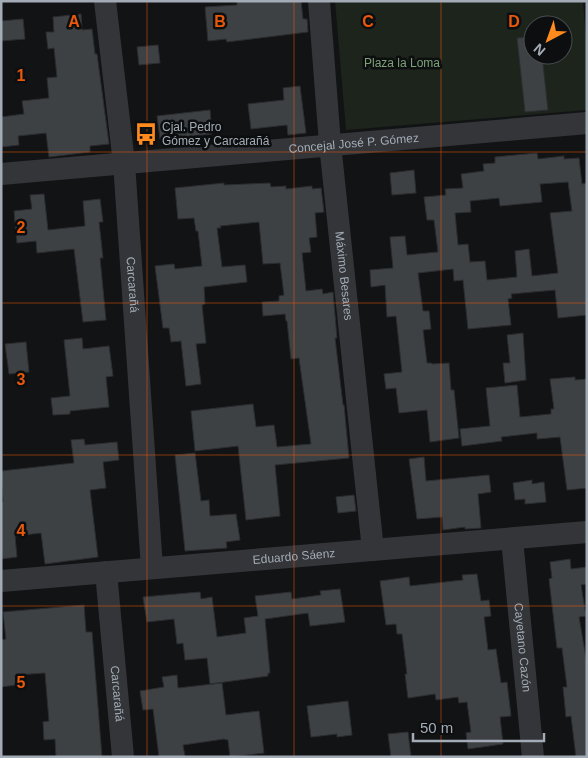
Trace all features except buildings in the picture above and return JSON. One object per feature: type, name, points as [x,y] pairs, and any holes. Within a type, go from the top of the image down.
[{"type":"street","name":"Carcarañá","points":[[105,1],[124,163],[152,568]]},
{"type":"street","name":"Máximo Besares","points":[[319,1],[330,144],[373,550]]},
{"type":"street","name":"Concejal José P. Gómez","points":[[1,174],[587,123]]},
{"type":"street","name":"Eduardo Sáenz","points":[[1,581],[587,532]]},
{"type":"street","name":"Cayetano Cazón","points":[[512,539],[533,757]]},
{"type":"street","name":"Carcarañá","points":[[106,572],[122,757]]},
{"type":"green space","name":"Plaza la Loma","points":[[335,1],[583,1],[587,52],[587,110],[346,130]]},
{"type":"place","name":"Cjal. Pedro Gómez y Carcarañá","points":[[146,134]]}]
